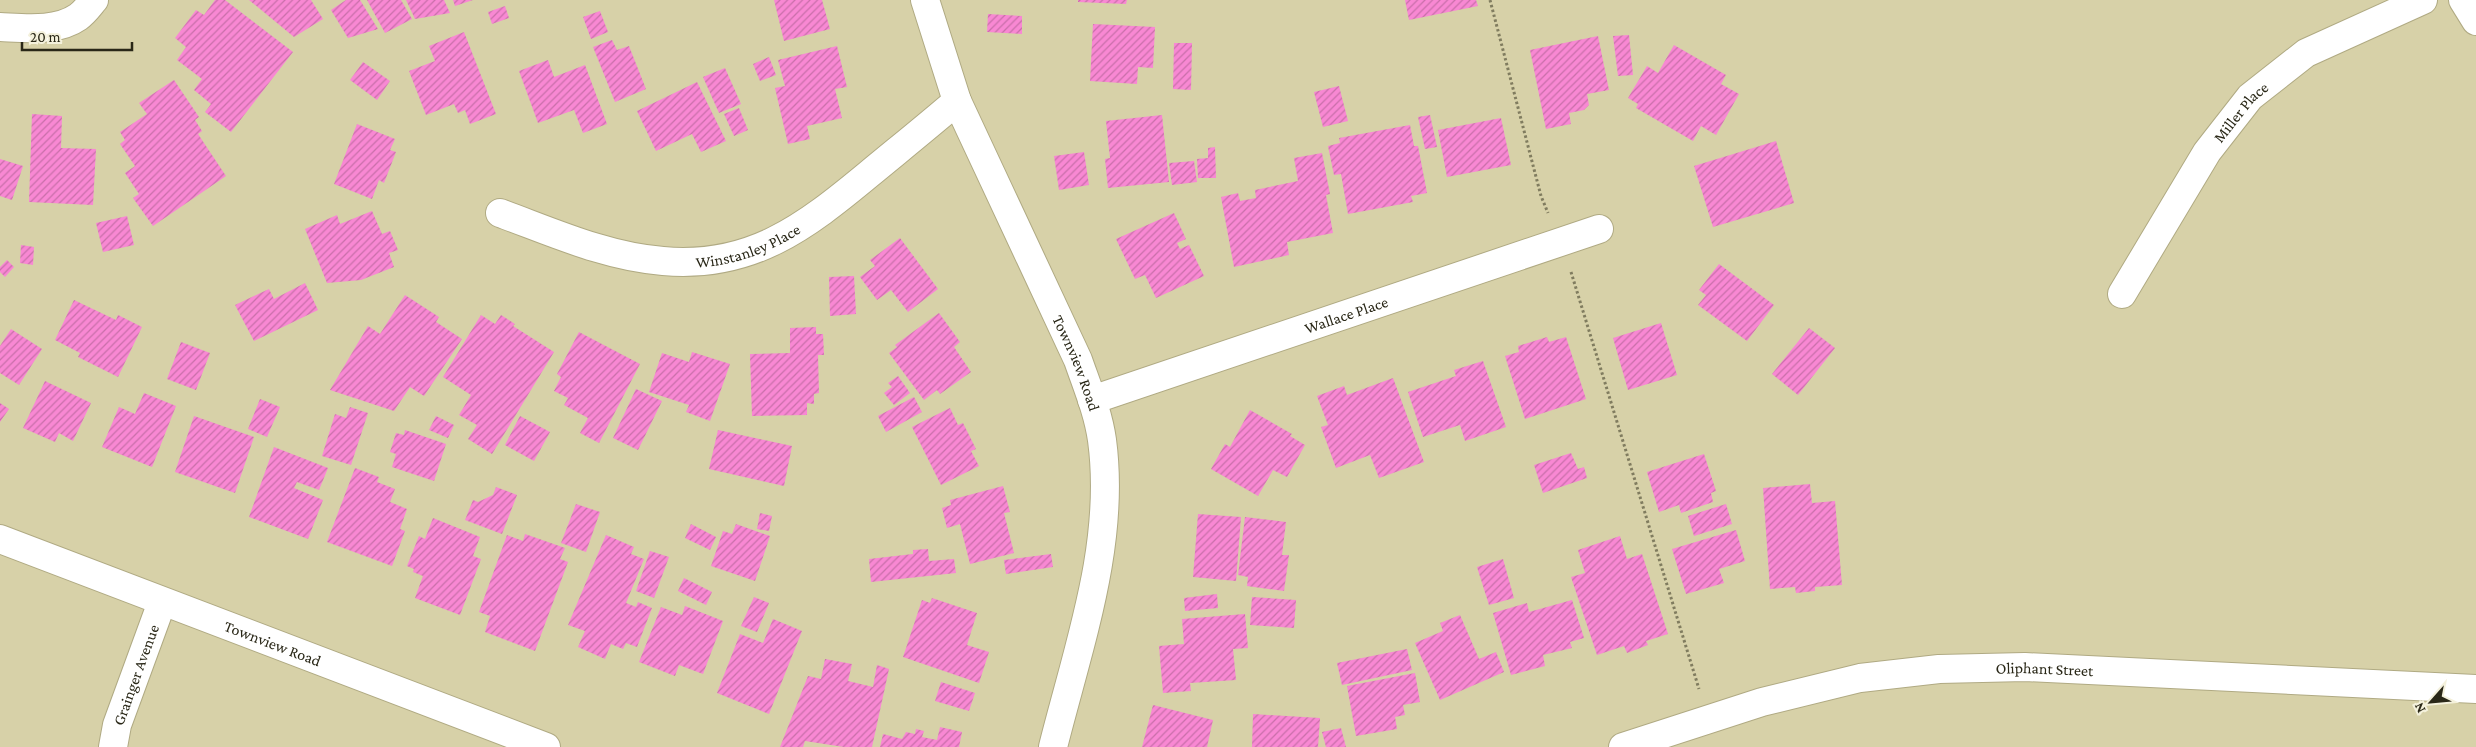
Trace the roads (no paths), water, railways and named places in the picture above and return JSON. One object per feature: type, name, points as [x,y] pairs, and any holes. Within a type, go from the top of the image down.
[{"type":"street","points":[[0,27],[48,28],[64,25],[78,17],[94,0]]},
{"type":"street","name":"Townview Road","points":[[925,0],[957,101],[1078,360],[1092,400],[1102,440],[1105,484],[1100,560],[1053,747]]},
{"type":"street","name":"Miller Place","points":[[2122,294],[2206,152],[2250,96],[2306,53],[2423,0]]},
{"type":"street","points":[[2463,0],[2476,21]]},
{"type":"street","name":"Winstanley Place","points":[[500,213],[580,242],[662,261],[701,262],[744,254],[782,239],[824,211],[957,101]]},
{"type":"street","name":"Wallace Place","points":[[1092,400],[1599,229]]},
{"type":"street","name":"Townview Road","points":[[0,539],[546,747]]},
{"type":"street","name":"Grainger Avenue","points":[[113,747],[117,725],[162,602]]},
{"type":"street","name":"Oliphant Street","points":[[1623,747],[1762,702],[1860,678],[1939,669],[2025,667],[2476,689]]}]
